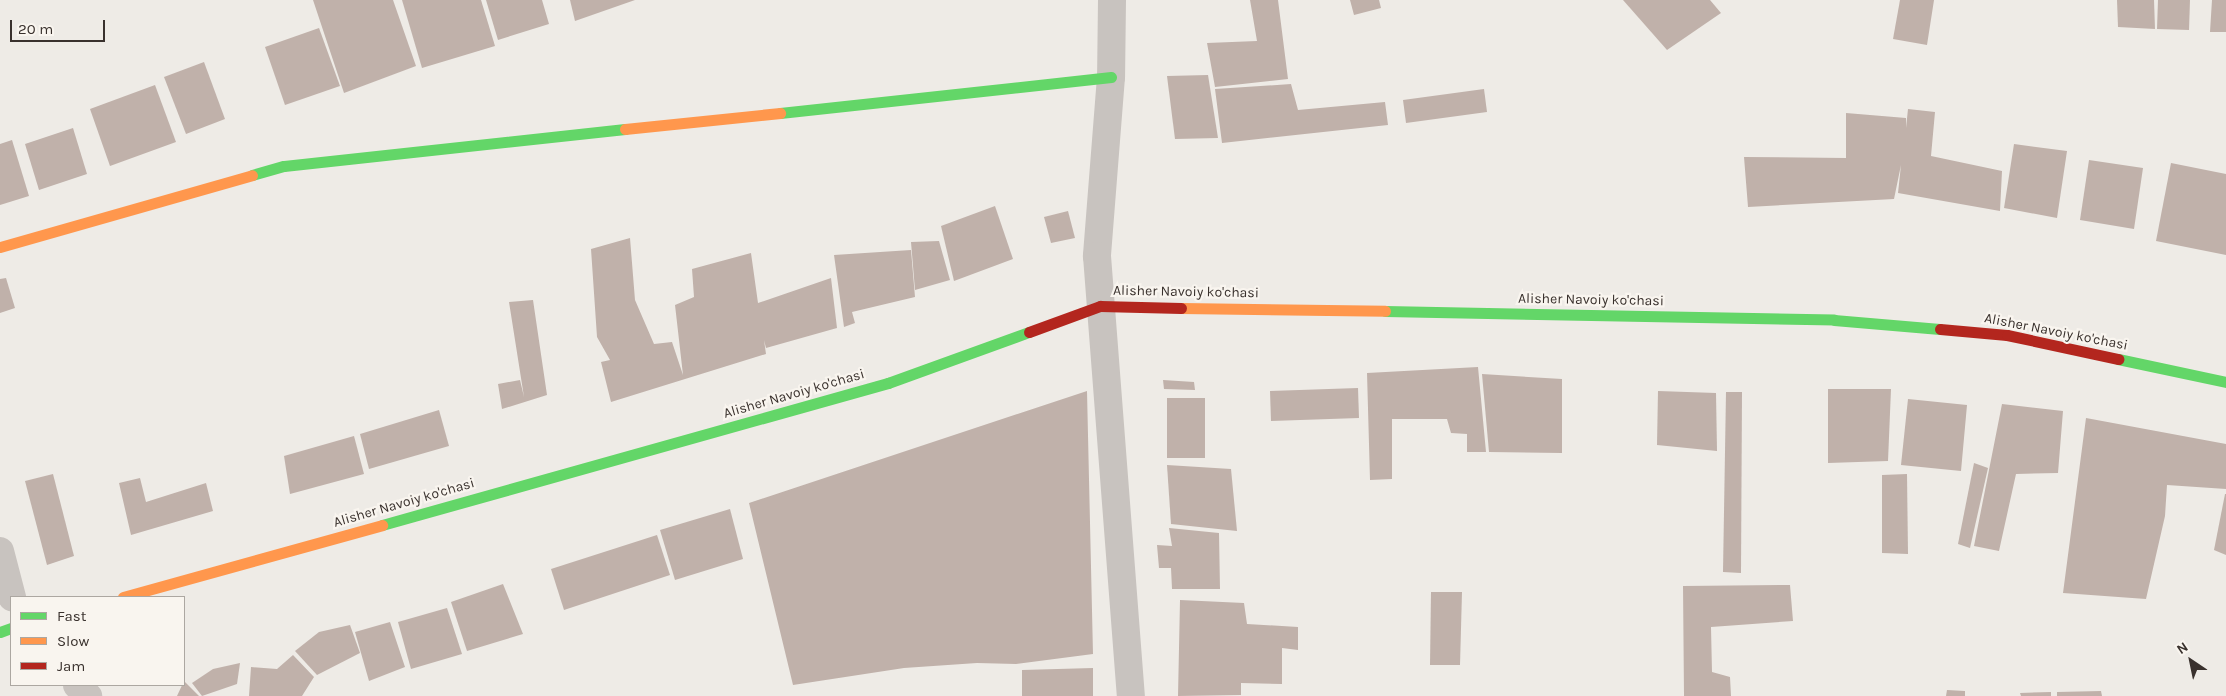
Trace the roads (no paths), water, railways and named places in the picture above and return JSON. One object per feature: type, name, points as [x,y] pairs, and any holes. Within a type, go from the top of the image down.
[{"type":"street","points":[[1112,0],[1111,77],[1097,256],[1131,696]]},
{"type":"street","points":[[0,247],[284,166],[1111,77]]},
{"type":"street","name":"Alisher Navoiy ko'chasi","points":[[127,596],[888,384],[1100,306],[1834,320],[2007,335],[2226,382]]},
{"type":"street","points":[[0,551],[12,596]]},
{"type":"street","points":[[78,686],[88,696]]}]
